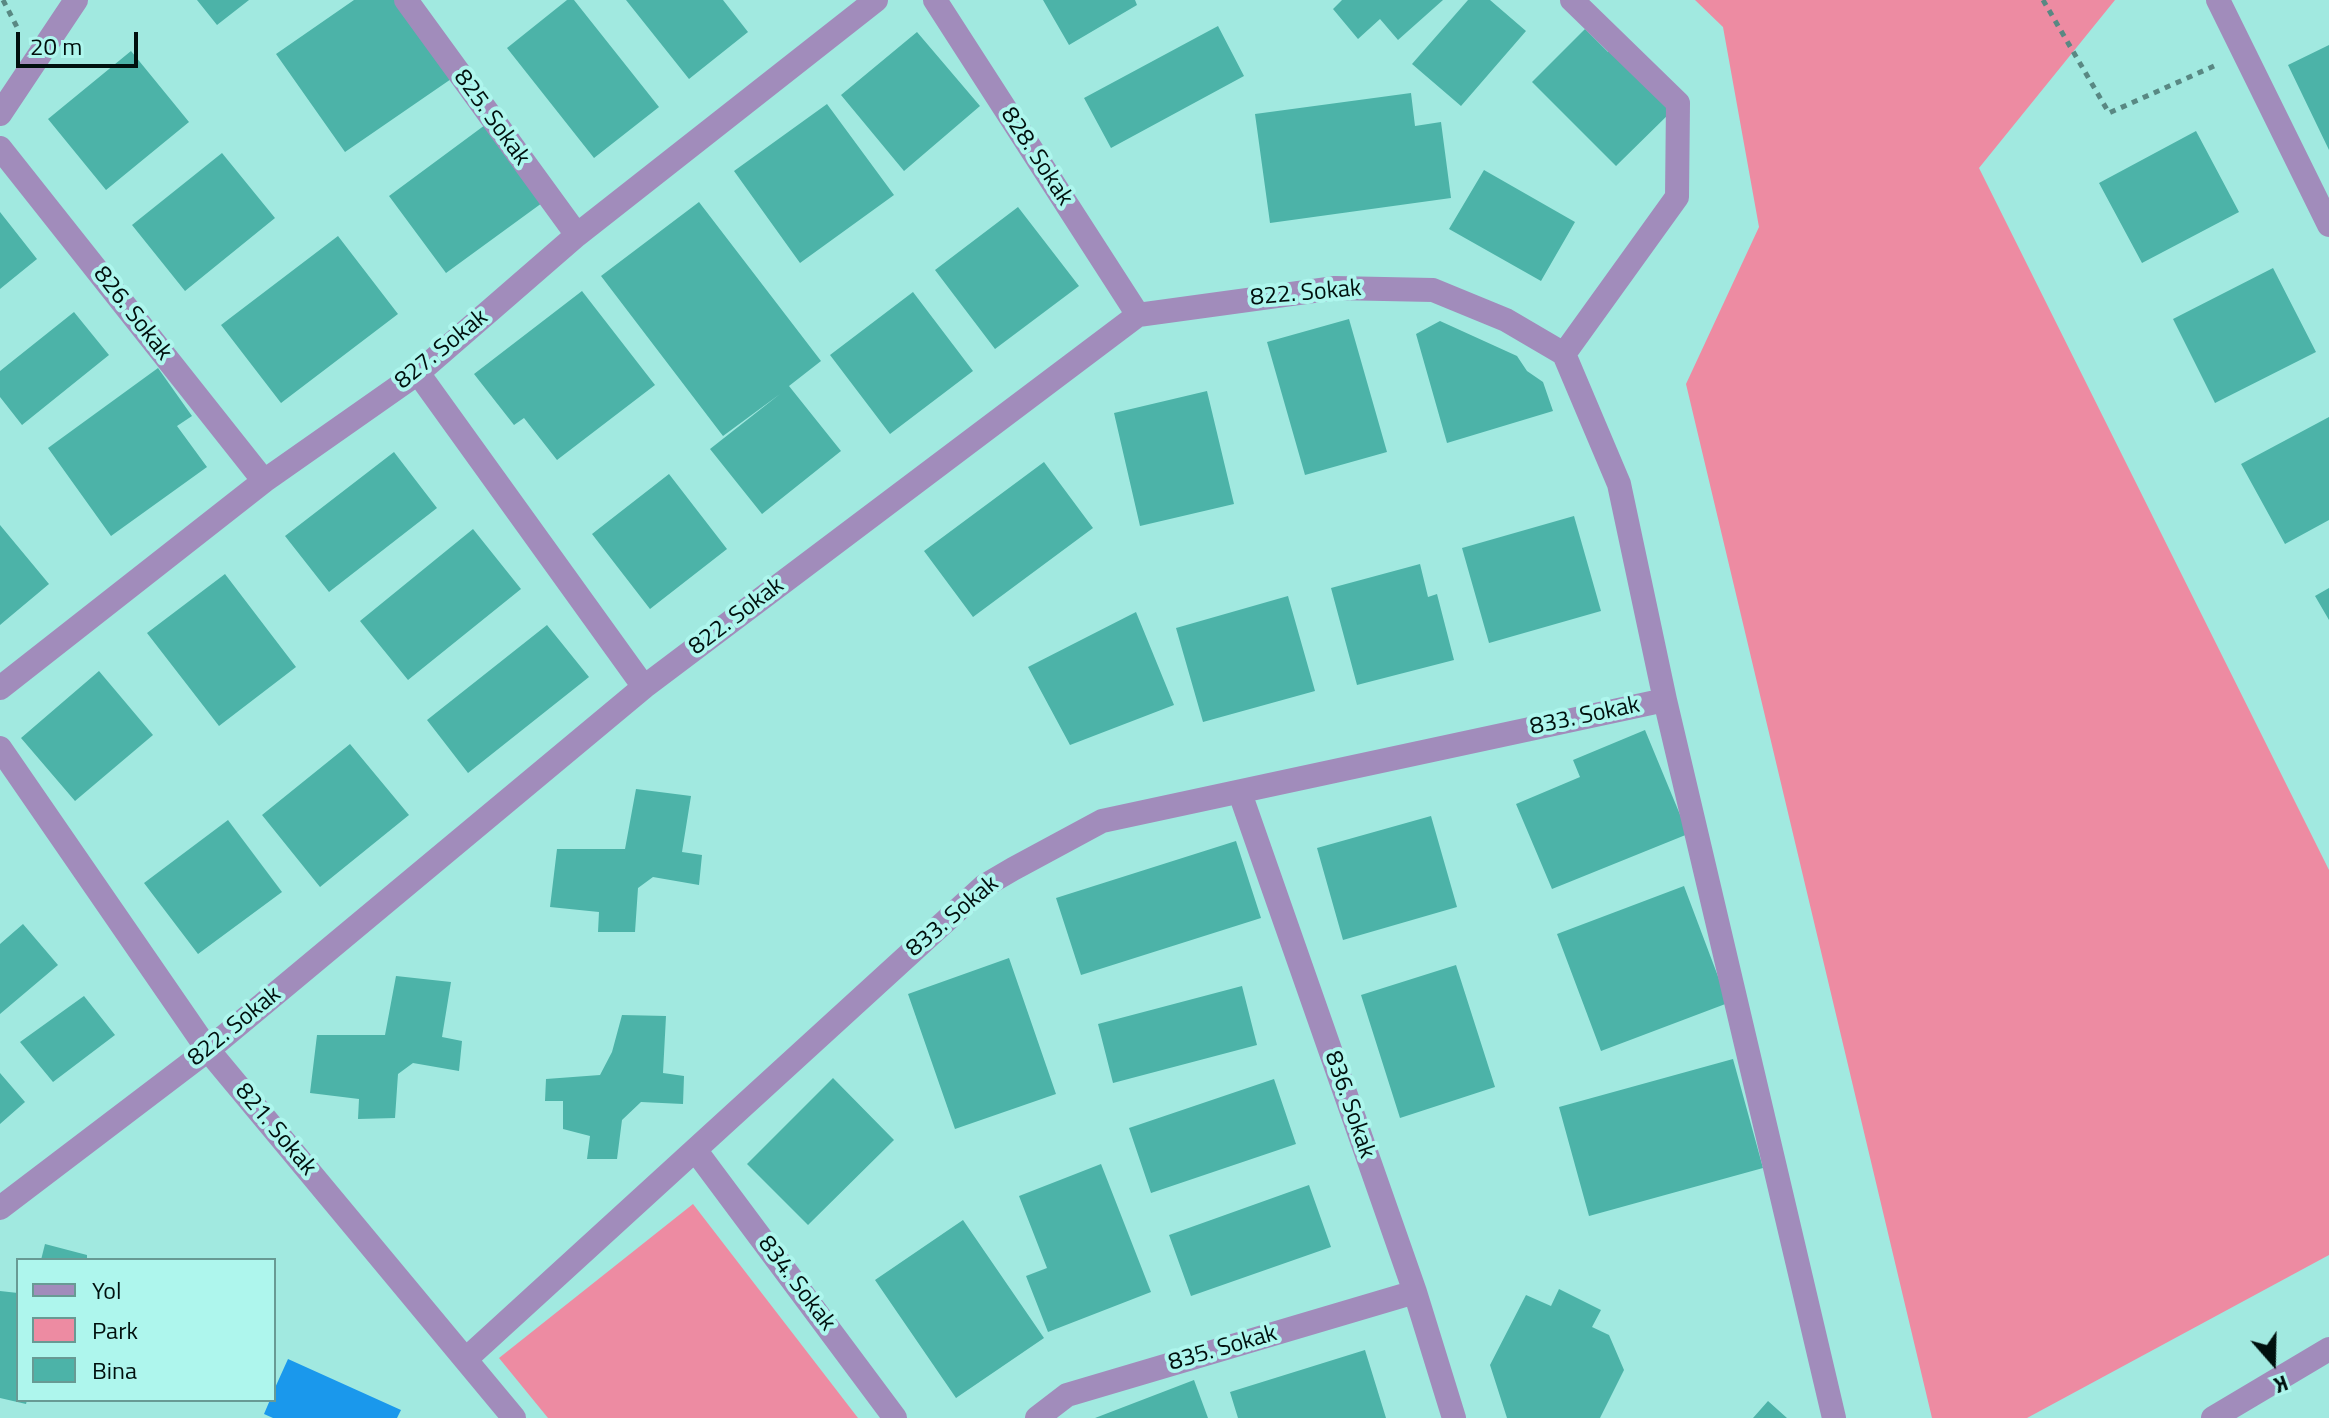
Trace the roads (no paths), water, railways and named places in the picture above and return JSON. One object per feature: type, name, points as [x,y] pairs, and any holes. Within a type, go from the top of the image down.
[{"type":"street","points":[[0,114],[76,0]]},
{"type":"street","name":"825. Sokak","points":[[406,0],[577,235]]},
{"type":"street","name":"827. Sokak","points":[[0,688],[264,481],[418,373],[577,235],[876,0]]},
{"type":"street","name":"828. Sokak","points":[[935,0],[1138,315]]},
{"type":"street","points":[[1572,0],[1678,103],[1677,197],[1564,354],[1619,484],[1665,700],[1834,1418]]},
{"type":"street","points":[[2218,0],[2329,225]]},
{"type":"street","name":"826. Sokak","points":[[0,148],[264,481]]},
{"type":"street","name":"822. Sokak","points":[[0,1208],[208,1050],[644,687],[1138,315],[1335,288],[1433,290],[1506,320],[1564,354]]},
{"type":"street","points":[[418,373],[644,687]]},
{"type":"street","name":"833. Sokak","points":[[466,1359],[984,886],[1102,821],[1665,700]]},
{"type":"street","name":"821. Sokak","points":[[0,748],[208,1050],[514,1418]]},
{"type":"street","name":"836. Sokak","points":[[1240,793],[1415,1292],[1454,1418]]},
{"type":"street","name":"834. Sokak","points":[[696,1151],[895,1418]]},
{"type":"street","name":"835. Sokak","points":[[1037,1418],[1067,1395],[1415,1292]]},
{"type":"street","points":[[2213,1418],[2329,1349]]},
{"type":"water","points":[[288,1359],[401,1410],[397,1418],[273,1418],[264,1414],[269,1402],[276,1402],[276,1386]]}]
